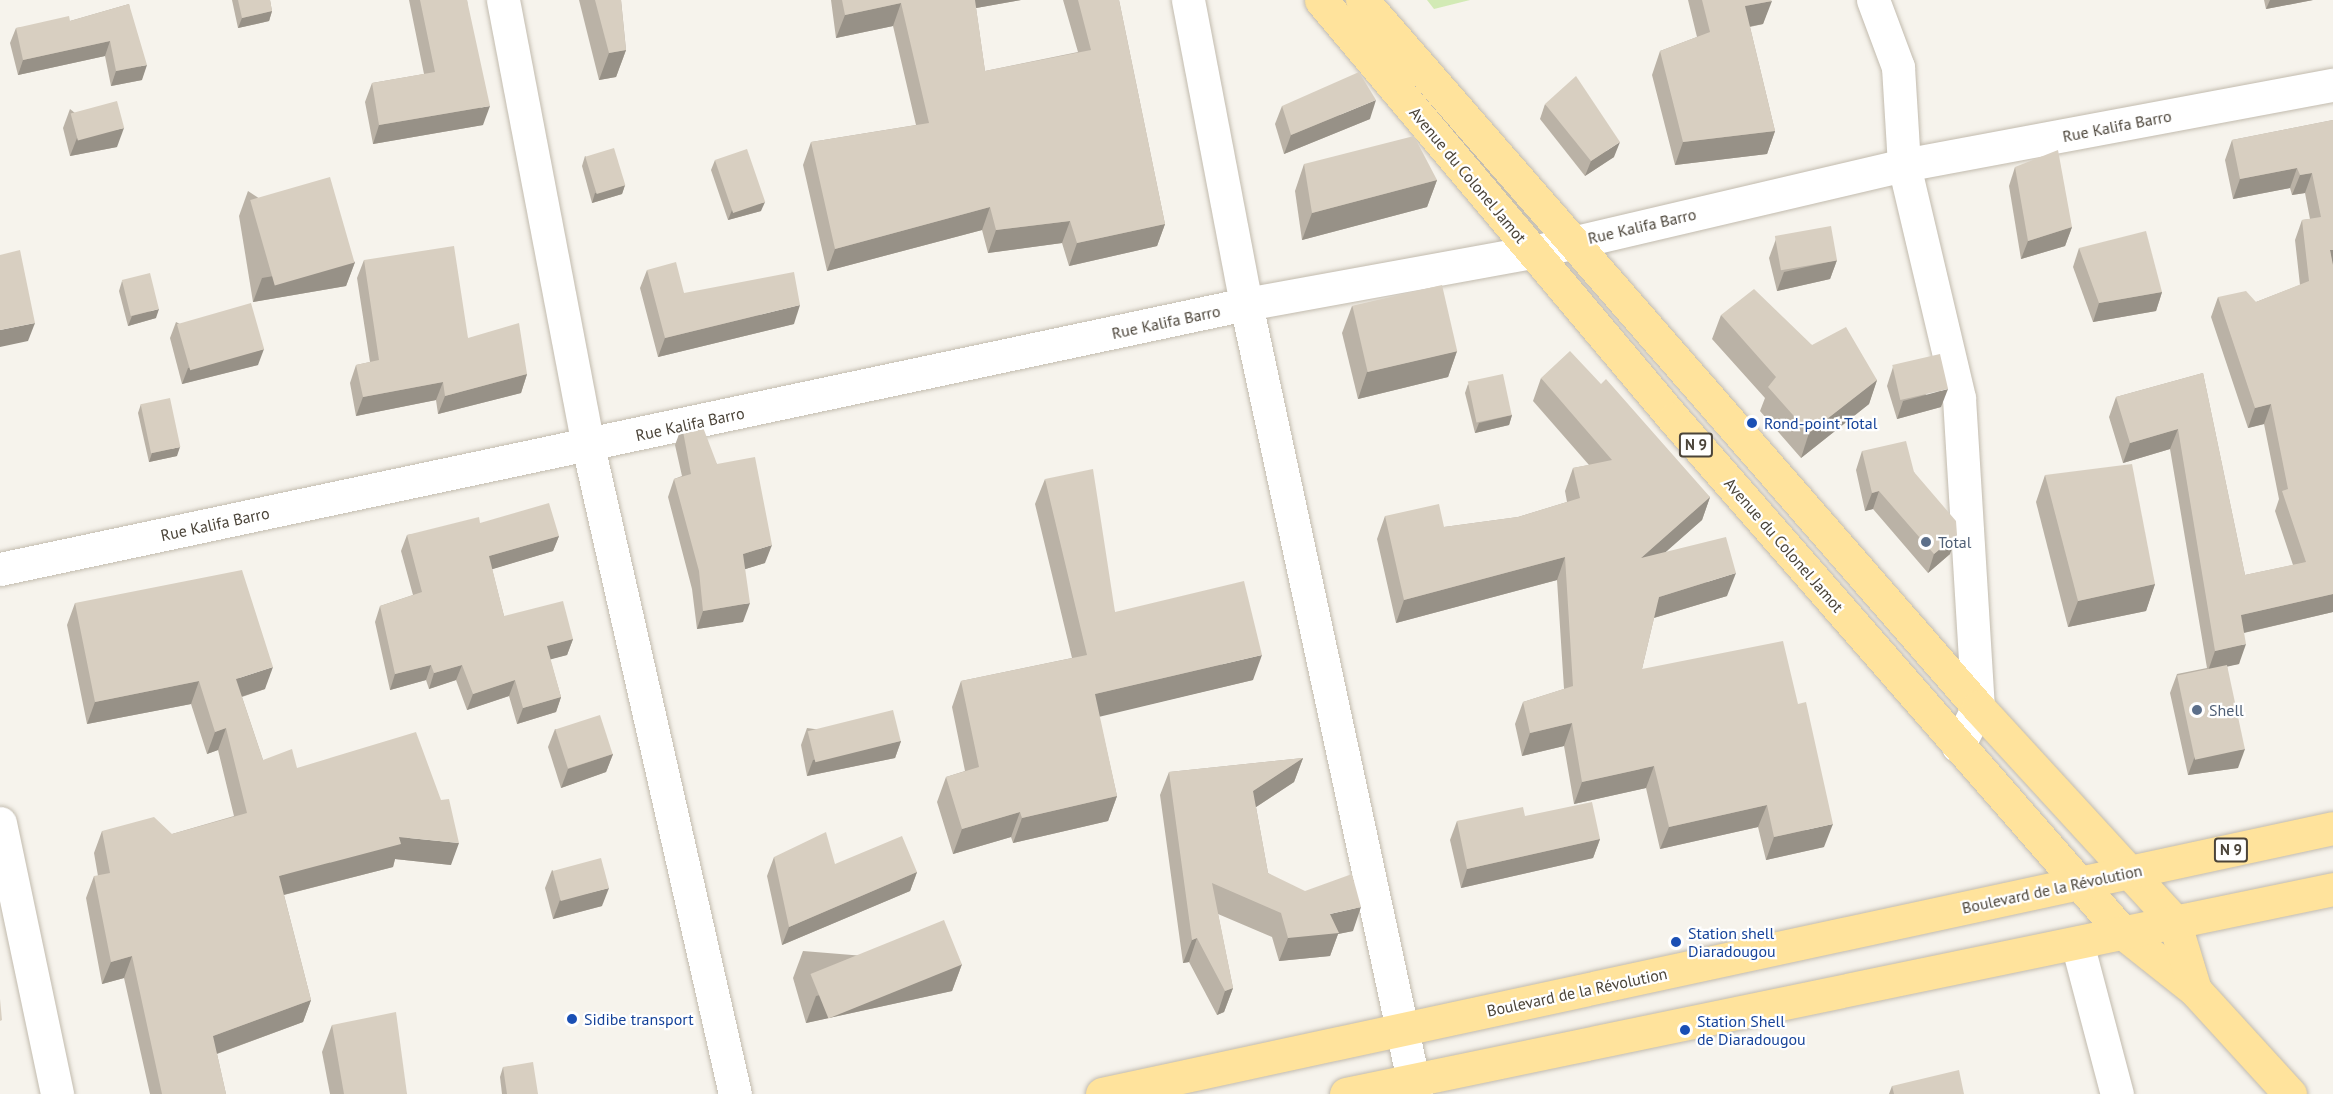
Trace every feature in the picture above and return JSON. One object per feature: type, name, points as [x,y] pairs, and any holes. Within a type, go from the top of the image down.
[{"type":"main road","name":"Avenue du Colonel Jamot","points":[[1321,0],[1533,252],[1958,746],[2122,932],[2195,990],[2290,1094]]},
{"type":"main road","name":"Avenue du Colonel Jamot","points":[[1362,0],[1570,243],[1978,707],[2174,921],[2195,990]]},
{"type":"main road","name":"Boulevard de la Révolution","points":[[1102,1094],[2333,828]]},
{"type":"main road","points":[[1346,1094],[1414,1087],[2122,932],[2333,889]]},
{"type":"street","points":[[503,0],[588,446],[735,1094]]},
{"type":"street","points":[[1188,0],[1246,304],[1405,1029],[1414,1087]]},
{"type":"street","points":[[1873,0],[1898,67],[1904,165],[1959,398],[1978,707],[1958,746]]},
{"type":"street","name":"Rue Kalifa Barro","points":[[0,569],[588,446],[1246,304],[1533,252],[1904,165],[2333,86]]},
{"type":"street","points":[[0,823],[57,1094]]},
{"type":"street","points":[[2077,943],[2117,1094]]},
{"type":"green space","points":[[1427,0],[1470,0],[1434,9]]},
{"type":"building","points":[[238,0],[270,0],[272,11],[242,18]]},
{"type":"building","points":[[420,0],[467,0],[490,106],[379,125],[372,83],[435,72]]},
{"type":"building","points":[[595,0],[621,0],[626,50],[609,53]]},
{"type":"building","points":[[842,0],[975,0],[985,71],[1091,50],[1078,0],[1119,0],[1165,224],[1077,243],[1070,221],[996,230],[990,207],[835,249],[811,142],[929,123],[901,3],[845,15]]},
{"type":"building","points":[[1702,0],[1772,1],[1745,6],[1775,131],[1683,142],[1660,51],[1710,32]]},
{"type":"building","points":[[129,4],[147,65],[116,71],[110,41],[23,60],[16,28],[69,16],[70,21]]},
{"type":"building","points":[[1359,72],[1376,100],[1291,135],[1282,106]]},
{"type":"building","points":[[1576,76],[1620,142],[1591,161],[1545,104]]},
{"type":"building","points":[[117,101],[124,128],[78,140],[71,113]]},
{"type":"building","points":[[2333,120],[2333,250],[2330,250],[2333,265],[2333,594],[2241,615],[2246,644],[2215,651],[2178,429],[2130,443],[2116,397],[2203,373],[2245,575],[2306,562],[2282,491],[2288,489],[2271,404],[2255,408],[2218,297],[2246,291],[2256,302],[2309,281],[2302,220],[2321,217],[2312,173],[2300,175],[2297,168],[2240,179],[2232,140]]},
{"type":"building","points":[[1414,136],[1437,180],[1312,213],[1304,164]]},
{"type":"building","points":[[614,148],[625,185],[597,194],[585,157]]},
{"type":"building","points":[[747,149],[765,202],[733,213],[715,160]]},
{"type":"building","points":[[2058,150],[2072,227],[2028,241],[2015,167]]},
{"type":"building","points":[[330,177],[355,263],[275,285],[250,200]]},
{"type":"building","points":[[1831,226],[1837,260],[1781,270],[1775,236]]},
{"type":"building","points":[[2146,231],[2162,292],[2099,303],[2079,248]]},
{"type":"building","points":[[454,246],[468,338],[519,323],[527,374],[445,396],[443,382],[363,397],[356,365],[379,360],[364,260]]},
{"type":"building","points":[[20,250],[35,323],[0,330],[0,255]]},
{"type":"building","points":[[676,262],[684,293],[794,272],[800,305],[665,338],[647,270]]},
{"type":"building","points":[[150,273],[159,309],[131,316],[122,280]]},
{"type":"building","points":[[1442,285],[1457,351],[1368,372],[1352,306]]},
{"type":"building","points":[[1754,289],[1812,345],[1846,327],[1877,380],[1809,433],[1768,387],[1776,377],[1721,315]]},
{"type":"building","points":[[251,303],[264,349],[190,370],[177,324]]},
{"type":"building","points":[[1570,351],[1601,384],[1606,379],[1710,497],[1641,558],[1726,537],[1736,573],[1659,597],[1642,669],[1783,641],[1798,704],[1806,702],[1833,824],[1774,837],[1767,805],[1669,827],[1654,766],[1582,782],[1572,723],[1530,733],[1523,702],[1573,686],[1565,557],[1404,600],[1385,516],[1439,504],[1444,527],[1518,517],[1580,498],[1573,468],[1612,460],[1541,378]]},
{"type":"building","points":[[1940,354],[1948,389],[1900,400],[1892,365]]},
{"type":"building","points":[[1503,374],[1512,415],[1477,423],[1468,381]]},
{"type":"building","points":[[170,398],[180,447],[151,453],[141,404]]},
{"type":"building","points":[[701,422],[717,464],[755,457],[772,545],[743,554],[750,603],[703,611],[699,571],[674,479],[691,474],[682,426]]},
{"type":"building","points":[[1906,441],[1914,472],[1956,521],[1957,535],[1934,554],[1879,491],[1872,493],[1862,451]]},
{"type":"building","points":[[2132,464],[2155,584],[2078,601],[2045,475]]},
{"type":"building","points":[[1093,469],[1115,612],[1244,581],[1262,655],[1095,694],[1117,796],[1022,818],[1020,812],[962,829],[946,777],[979,767],[961,681],[1087,655],[1045,479]]},
{"type":"building","points":[[549,503],[559,536],[489,556],[504,616],[563,601],[573,639],[547,646],[561,697],[523,708],[515,680],[473,694],[462,665],[434,673],[431,665],[395,674],[380,606],[422,592],[407,535],[479,517],[480,523]]},
{"type":"building","points":[[242,570],[273,667],[236,679],[263,760],[292,749],[297,768],[416,732],[441,800],[449,799],[459,843],[399,837],[401,844],[279,876],[311,1000],[213,1036],[226,1094],[162,1094],[132,956],[111,962],[94,876],[110,873],[102,831],[154,817],[172,834],[247,813],[226,728],[215,732],[199,681],[95,702],[75,603]]},
{"type":"building","points":[[2227,665],[2245,749],[2195,760],[2177,676]]},
{"type":"building","points":[[893,710],[901,741],[815,762],[808,731]]},
{"type":"building","points":[[600,715],[613,754],[568,769],[555,730]]},
{"type":"building","points":[[1303,758],[1253,791],[1268,873],[1305,891],[1352,874],[1361,907],[1330,914],[1339,933],[1288,938],[1281,913],[1212,883],[1233,988],[1225,991],[1197,938],[1192,940],[1169,772]]},
{"type":"building","points":[[1592,802],[1600,839],[1467,869],[1457,821],[1523,807],[1525,816]]},
{"type":"building","points":[[826,832],[835,864],[902,836],[917,872],[789,927],[774,857]]},
{"type":"building","points":[[601,858],[609,888],[561,901],[553,871]]},
{"type":"building","points":[[944,920],[962,965],[828,1018],[810,974]]},
{"type":"building","points":[[396,1012],[407,1094],[344,1094],[332,1025]]},
{"type":"building","points":[[533,1062],[538,1094],[507,1094],[503,1067]]},
{"type":"building","points":[[1959,1070],[1964,1094],[1894,1094],[1892,1086]]},
{"type":"place","name":"Rond-point Total","points":[[1752,423]]},
{"type":"place","name":"Total","points":[[1926,542]]},
{"type":"place","name":"Shell","points":[[2197,710]]},
{"type":"place","name":"Station shell Diaradougou","points":[[1676,942]]},
{"type":"place","name":"Sidibe transport","points":[[572,1019]]},
{"type":"place","name":"Station Shell de Diaradougou","points":[[1685,1030]]}]
